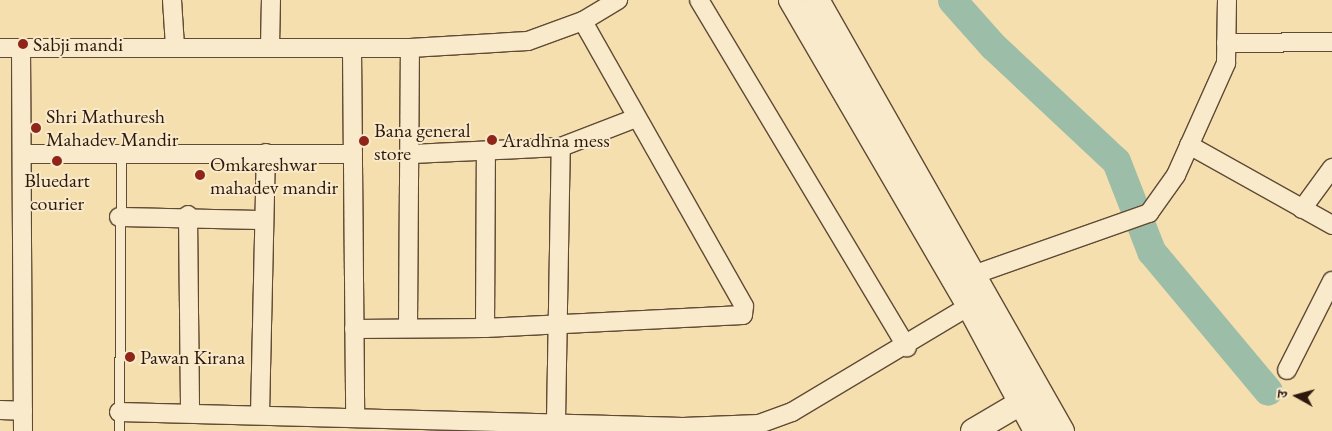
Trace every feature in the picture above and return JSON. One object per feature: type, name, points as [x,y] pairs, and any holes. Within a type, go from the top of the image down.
[{"type":"street","points":[[172,0],[175,47]]},
{"type":"street","points":[[270,46],[271,0]]},
{"type":"street","points":[[0,48],[270,46],[410,48],[528,41],[583,21],[618,0]]},
{"type":"street","points":[[699,0],[907,348]]},
{"type":"street","points":[[790,0],[969,306],[1036,431]]},
{"type":"street","points":[[817,0],[1062,431]]},
{"type":"street","points":[[972,275],[1149,213],[1176,175],[1226,63],[1227,0]]},
{"type":"street","points":[[354,329],[408,326],[485,328],[743,316],[744,306],[636,118],[583,21]]},
{"type":"street","points":[[1226,43],[1332,42]]},
{"type":"street","points":[[22,48],[22,431]]},
{"type":"street","points":[[352,48],[355,418]]},
{"type":"street","points":[[408,326],[412,154],[410,48]]},
{"type":"street","points":[[412,154],[561,147],[636,118]]},
{"type":"street","points":[[1189,145],[1332,225]]},
{"type":"street","points":[[556,421],[561,324],[561,147]]},
{"type":"street","points":[[485,328],[486,152]]},
{"type":"street","points":[[260,414],[262,220],[266,153]]},
{"type":"street","points":[[23,154],[353,154]]},
{"type":"street","points":[[1302,209],[1332,168]]},
{"type":"street","points":[[119,217],[188,215],[262,220]]},
{"type":"street","points":[[188,215],[190,412]]},
{"type":"street","points":[[1287,370],[1332,281]]},
{"type":"street","points":[[119,412],[260,414],[355,418],[461,426],[556,421],[759,424],[792,412],[907,348],[969,306]]},
{"type":"street","points":[[973,431],[1022,405],[1039,390]]},
{"type":"street","points":[[0,410],[23,411]]},
{"type":"lane","points":[[119,431],[119,217],[121,154]]},
{"type":"waterway","points":[[952,0],[993,46],[1116,161],[1151,251],[1268,391]]},
{"type":"place","name":"Sabji mandi","points":[[23,44]]},
{"type":"place","name":"Shri Mathuresh Mahadev Mandir","points":[[36,128]]},
{"type":"place","name":"Aradhna mess","points":[[492,140]]},
{"type":"place","name":"Bana general store","points":[[364,141]]},
{"type":"place","name":"Bluedart courier","points":[[57,161]]},
{"type":"place","name":"Omkareshwar mahadev mandir","points":[[200,175]]},
{"type":"place","name":"Pawan Kirana","points":[[130,357]]}]
